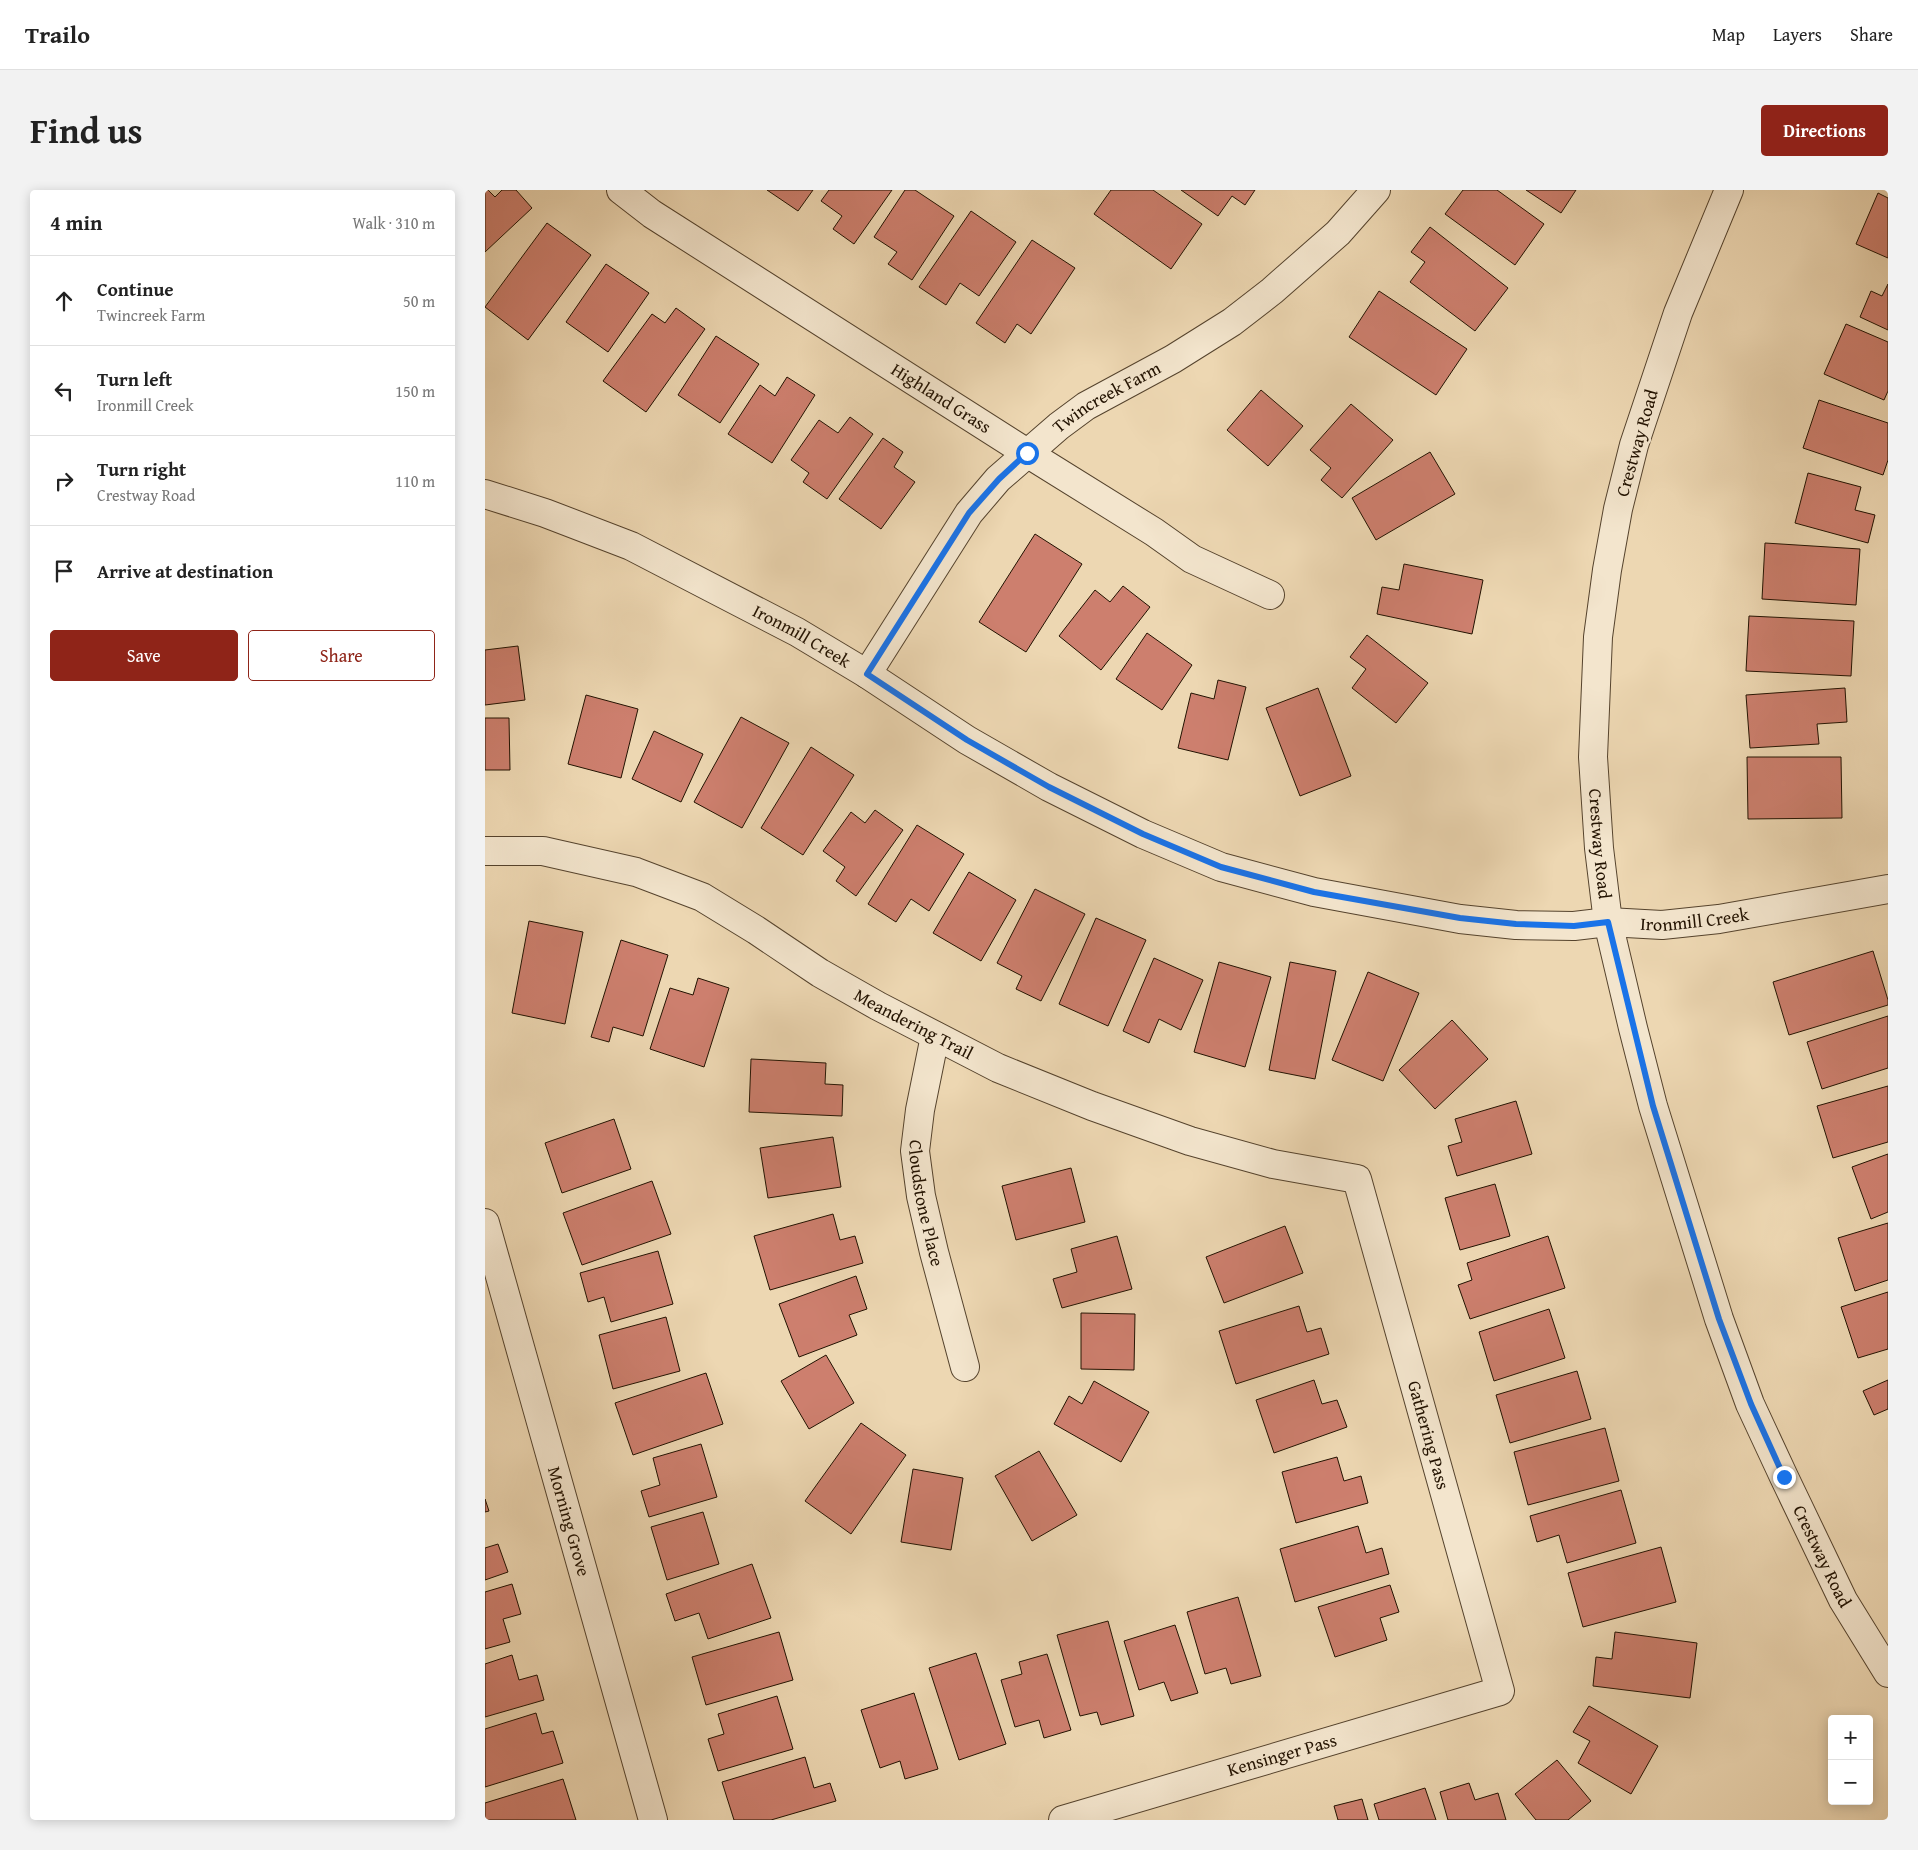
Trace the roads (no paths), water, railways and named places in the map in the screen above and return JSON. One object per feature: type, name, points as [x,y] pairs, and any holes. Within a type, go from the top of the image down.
[{"type":"street","name":"Highland Grass","points":[[621,190],[652,214],[1154,532],[1193,559],[1270,595]]},
{"type":"street","name":"Twincreek Farm","points":[[867,674],[969,513],[999,479],[1059,426],[1086,406],[1173,359],[1233,322],[1272,291],[1337,233],[1376,190]]},
{"type":"street","name":"Crestway Road","points":[[1729,190],[1678,313],[1634,445],[1618,510],[1607,570],[1598,637],[1593,757],[1599,848],[1608,922],[1653,1106],[1719,1319],[1747,1395],[1843,1600],[1888,1674]]},
{"type":"street","name":"Ironmill Creek","points":[[485,494],[545,512],[631,546],[797,632],[867,674],[967,740],[1049,787],[1143,834],[1221,867],[1314,892],[1460,918],[1516,924],[1574,926],[1608,922],[1662,925],[1719,919],[1888,889]]},
{"type":"street","name":"Meandering Trail","points":[[485,851],[543,851],[636,872],[701,897],[756,930],[820,973],[878,1006],[997,1068],[1092,1106],[1190,1141],[1273,1164],[1357,1179]]},
{"type":"street","name":"Cloudstone Place","points":[[935,1036],[920,1110],[915,1150],[921,1196],[965,1367]]},
{"type":"street","name":"Gathering Pass","points":[[1357,1179],[1501,1691]]},
{"type":"street","name":"Morning Grove","points":[[485,1223],[653,1820]]},
{"type":"street","name":"Kensinger Pass","points":[[1063,1820],[1501,1691]]}]
